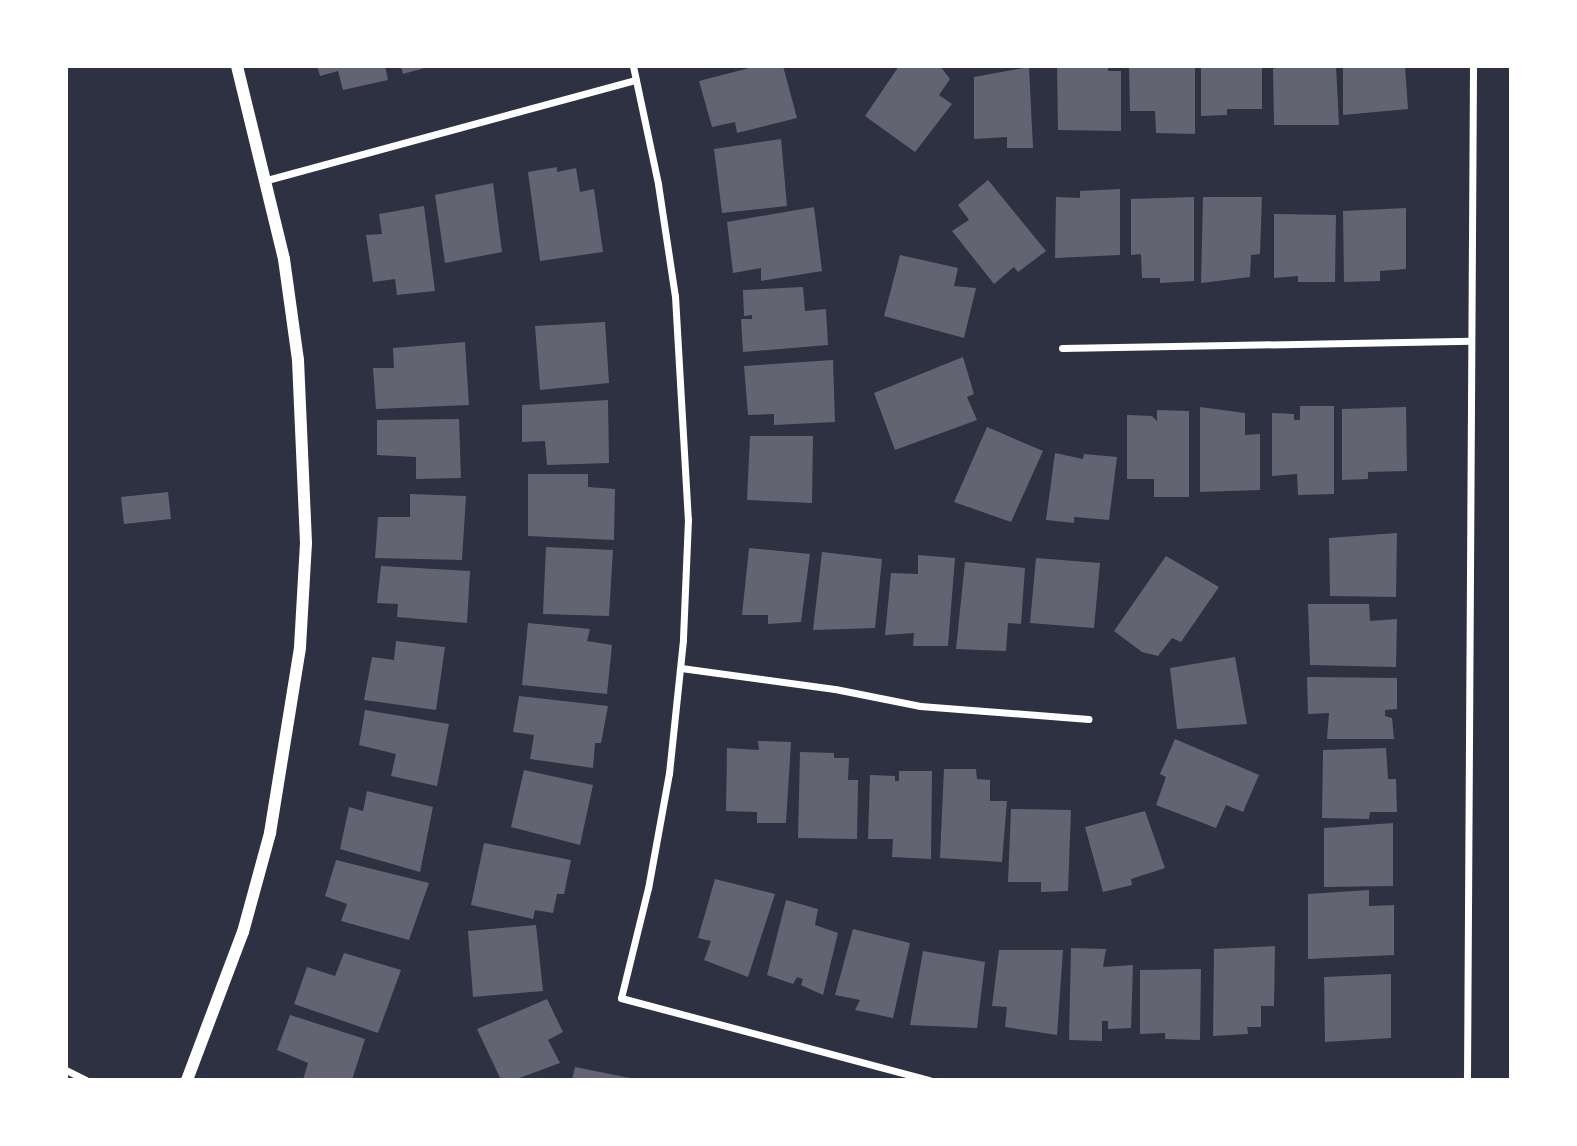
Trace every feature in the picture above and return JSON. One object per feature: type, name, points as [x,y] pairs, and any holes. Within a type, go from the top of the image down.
[{"type":"street","points":[[187,1080],[243,932],[270,833],[300,647],[306,543],[298,360],[267,180],[237,66]]},
{"type":"street","points":[[632,66],[659,184],[685,408],[688,519],[681,668],[655,850],[621,998],[929,1080]]},
{"type":"street","points":[[1467,1080],[1473,66]]},
{"type":"street","points":[[267,180],[636,80]]},
{"type":"street","points":[[1062,348],[1471,341]]},
{"type":"street","points":[[681,668],[835,689],[920,706],[1088,719]]},
{"type":"street","points":[[66,1070],[86,1080]]},
{"type":"building","points":[[317,66],[385,66],[388,80],[343,90],[338,71],[320,76]]},
{"type":"building","points":[[401,66],[427,66],[428,67],[403,74]]},
{"type":"building","points":[[757,66],[783,66],[797,118],[737,133],[735,122],[712,127],[699,81]]},
{"type":"building","points":[[899,66],[940,66],[950,79],[939,95],[952,104],[915,152],[865,116]]},
{"type":"building","points":[[1057,66],[1108,66],[1108,71],[1121,71],[1121,131],[1058,130]]},
{"type":"building","points":[[1129,66],[1195,66],[1195,134],[1156,133],[1155,111],[1130,111]]},
{"type":"building","points":[[1201,66],[1262,66],[1262,109],[1227,109],[1227,115],[1201,116]]},
{"type":"building","points":[[1283,66],[1336,66],[1339,125],[1274,125],[1273,69]]},
{"type":"building","points":[[1343,66],[1405,66],[1408,109],[1343,115]]},
{"type":"building","points":[[1029,67],[1033,148],[1007,148],[1007,137],[974,139],[974,77]]},
{"type":"building","points":[[781,139],[787,206],[722,213],[714,149]]},
{"type":"building","points":[[557,167],[557,172],[576,168],[580,192],[594,189],[603,252],[540,261],[528,172]]},
{"type":"building","points":[[988,180],[1046,251],[1018,272],[1014,267],[994,284],[952,231],[969,220],[958,205]]},
{"type":"building","points":[[493,183],[502,252],[445,263],[435,195]]},
{"type":"building","points":[[1120,189],[1120,255],[1055,258],[1056,197],[1080,198],[1080,191]]},
{"type":"building","points":[[1194,197],[1194,281],[1160,283],[1160,278],[1142,278],[1141,254],[1131,255],[1131,199]]},
{"type":"building","points":[[1203,197],[1262,197],[1260,254],[1251,255],[1250,277],[1201,283]]},
{"type":"building","points":[[424,206],[435,291],[397,295],[395,279],[373,282],[366,235],[382,234],[379,214]]},
{"type":"building","points":[[814,207],[822,271],[761,281],[761,268],[733,273],[727,222]]},
{"type":"building","points":[[1406,208],[1406,269],[1380,271],[1380,281],[1344,282],[1343,211]]},
{"type":"building","points":[[1274,214],[1336,215],[1335,282],[1298,282],[1298,276],[1274,278]]},
{"type":"building","points":[[900,255],[958,268],[954,286],[976,288],[964,338],[884,316]]},
{"type":"building","points":[[803,287],[805,311],[826,309],[828,345],[743,352],[741,319],[752,319],[752,315],[744,316],[743,290]]},
{"type":"building","points":[[605,322],[609,383],[540,390],[535,326]]},
{"type":"building","points":[[465,342],[469,405],[376,409],[373,368],[394,368],[393,348]]},
{"type":"building","points":[[963,357],[974,394],[967,397],[977,420],[895,450],[874,393]]},
{"type":"building","points":[[833,360],[835,422],[774,425],[774,414],[748,415],[744,366]]},
{"type":"building","points":[[608,400],[609,463],[547,465],[545,441],[522,442],[522,405]]},
{"type":"building","points":[[1300,406],[1334,406],[1334,494],[1298,495],[1297,474],[1272,476],[1272,413],[1294,414],[1294,420],[1300,420]]},
{"type":"building","points":[[1200,407],[1245,413],[1245,435],[1260,434],[1260,490],[1200,492]]},
{"type":"building","points":[[1406,407],[1407,471],[1368,472],[1368,479],[1342,480],[1342,409]]},
{"type":"building","points":[[1157,410],[1189,411],[1189,497],[1154,497],[1154,479],[1127,479],[1127,415],[1152,416],[1157,421]]},
{"type":"building","points":[[459,419],[461,478],[416,479],[416,457],[377,455],[377,420]]},
{"type":"building","points":[[987,427],[1043,451],[1011,522],[954,502]]},
{"type":"building","points":[[750,436],[813,436],[812,503],[747,500]]},
{"type":"building","points":[[1055,453],[1083,459],[1084,454],[1117,457],[1109,520],[1074,517],[1074,523],[1046,520]]},
{"type":"building","points":[[528,474],[588,474],[588,487],[615,489],[614,540],[528,536]]},
{"type":"building","points":[[168,492],[171,519],[124,524],[121,497]]},
{"type":"building","points":[[410,494],[466,496],[462,560],[375,558],[378,517],[410,517]]},
{"type":"building","points":[[1397,533],[1396,597],[1330,596],[1329,538]]},
{"type":"building","points":[[546,547],[613,550],[609,616],[543,614]]},
{"type":"building","points":[[749,548],[810,554],[801,622],[768,624],[768,615],[742,615]]},
{"type":"building","points":[[822,552],[882,559],[875,628],[813,630]]},
{"type":"building","points":[[918,555],[955,558],[948,646],[913,646],[914,633],[885,635],[891,573],[918,574]]},
{"type":"building","points":[[1166,556],[1219,587],[1181,642],[1172,638],[1158,656],[1142,652],[1114,631]]},
{"type":"building","points":[[1036,558],[1100,563],[1094,628],[1030,623]]},
{"type":"building","points":[[965,562],[1025,568],[1021,624],[1008,623],[1006,651],[956,649]]},
{"type":"building","points":[[381,566],[470,571],[467,623],[397,617],[398,604],[377,603]]},
{"type":"building","points":[[1308,604],[1369,604],[1370,621],[1397,619],[1396,667],[1310,665]]},
{"type":"building","points":[[528,623],[590,629],[587,641],[612,645],[607,694],[522,685]]},
{"type":"building","points":[[396,641],[445,647],[436,710],[364,700],[372,657],[394,660]]},
{"type":"building","points":[[1235,657],[1247,724],[1177,729],[1170,668]]},
{"type":"building","points":[[1307,677],[1397,678],[1397,709],[1385,710],[1385,716],[1392,718],[1394,739],[1327,739],[1329,713],[1308,714]]},
{"type":"building","points":[[519,696],[608,706],[601,743],[595,743],[593,768],[530,759],[534,735],[513,732]]},
{"type":"building","points":[[365,710],[449,724],[437,786],[391,776],[396,754],[359,745]]},
{"type":"building","points":[[1175,739],[1259,775],[1243,812],[1226,805],[1216,828],[1156,805],[1166,777],[1160,774]]},
{"type":"building","points":[[758,741],[791,742],[786,823],[757,823],[757,812],[726,811],[727,748],[759,750]]},
{"type":"building","points":[[1386,748],[1388,779],[1396,779],[1397,812],[1370,812],[1369,819],[1322,818],[1323,750]]},
{"type":"building","points":[[800,752],[834,753],[834,758],[849,758],[848,780],[858,780],[857,839],[798,838]]},
{"type":"building","points":[[944,769],[976,769],[977,779],[990,780],[990,801],[1007,801],[1002,862],[940,858]]},
{"type":"building","points":[[524,770],[593,785],[580,845],[511,827]]},
{"type":"building","points":[[899,771],[932,771],[931,859],[892,857],[893,839],[868,839],[870,775],[895,776],[895,781],[899,781]]},
{"type":"building","points":[[367,791],[433,807],[420,872],[340,849],[349,807],[363,811]]},
{"type":"building","points":[[1011,809],[1071,810],[1068,891],[1041,892],[1041,882],[1008,882]]},
{"type":"building","points":[[1145,811],[1165,868],[1131,879],[1132,885],[1103,892],[1085,827]]},
{"type":"building","points":[[1393,823],[1393,886],[1324,887],[1324,828]]},
{"type":"building","points":[[484,843],[571,860],[564,894],[557,894],[553,913],[535,910],[533,919],[471,905]]},
{"type":"building","points":[[336,860],[429,883],[409,940],[341,921],[347,904],[325,896]]},
{"type":"building","points":[[715,879],[775,894],[748,977],[704,960],[711,941],[698,938]]},
{"type":"building","points":[[1369,890],[1369,906],[1394,905],[1394,955],[1308,959],[1308,894]]},
{"type":"building","points":[[786,900],[818,909],[815,925],[838,933],[823,995],[801,985],[803,979],[797,977],[793,984],[767,975]]},
{"type":"building","points":[[536,925],[543,991],[473,997],[468,931]]},
{"type":"building","points":[[853,929],[910,943],[893,1018],[855,1010],[860,1000],[835,995]]},
{"type":"building","points":[[1275,946],[1274,1006],[1261,1006],[1261,1027],[1247,1027],[1248,1034],[1213,1036],[1214,949]]},
{"type":"building","points":[[1071,948],[1106,949],[1103,967],[1133,965],[1131,1028],[1108,1029],[1108,1021],[1102,1021],[1102,1041],[1069,1040]]},
{"type":"building","points":[[999,950],[1063,950],[1057,1035],[1005,1027],[1007,1007],[992,1006]]},
{"type":"building","points":[[923,951],[985,962],[977,1028],[910,1025]]},
{"type":"building","points":[[344,953],[401,970],[378,1033],[294,1004],[307,967],[335,976]]},
{"type":"building","points":[[1201,969],[1200,1040],[1165,1039],[1165,1033],[1140,1034],[1140,970]]},
{"type":"building","points":[[1391,974],[1391,1038],[1325,1042],[1324,977]]},
{"type":"building","points":[[547,999],[563,1032],[548,1040],[560,1063],[514,1080],[501,1080],[477,1029]]},
{"type":"building","points":[[290,1015],[365,1039],[352,1080],[303,1080],[308,1063],[277,1050]]},
{"type":"building","points":[[575,1067],[630,1078],[630,1080],[572,1080]]}]
